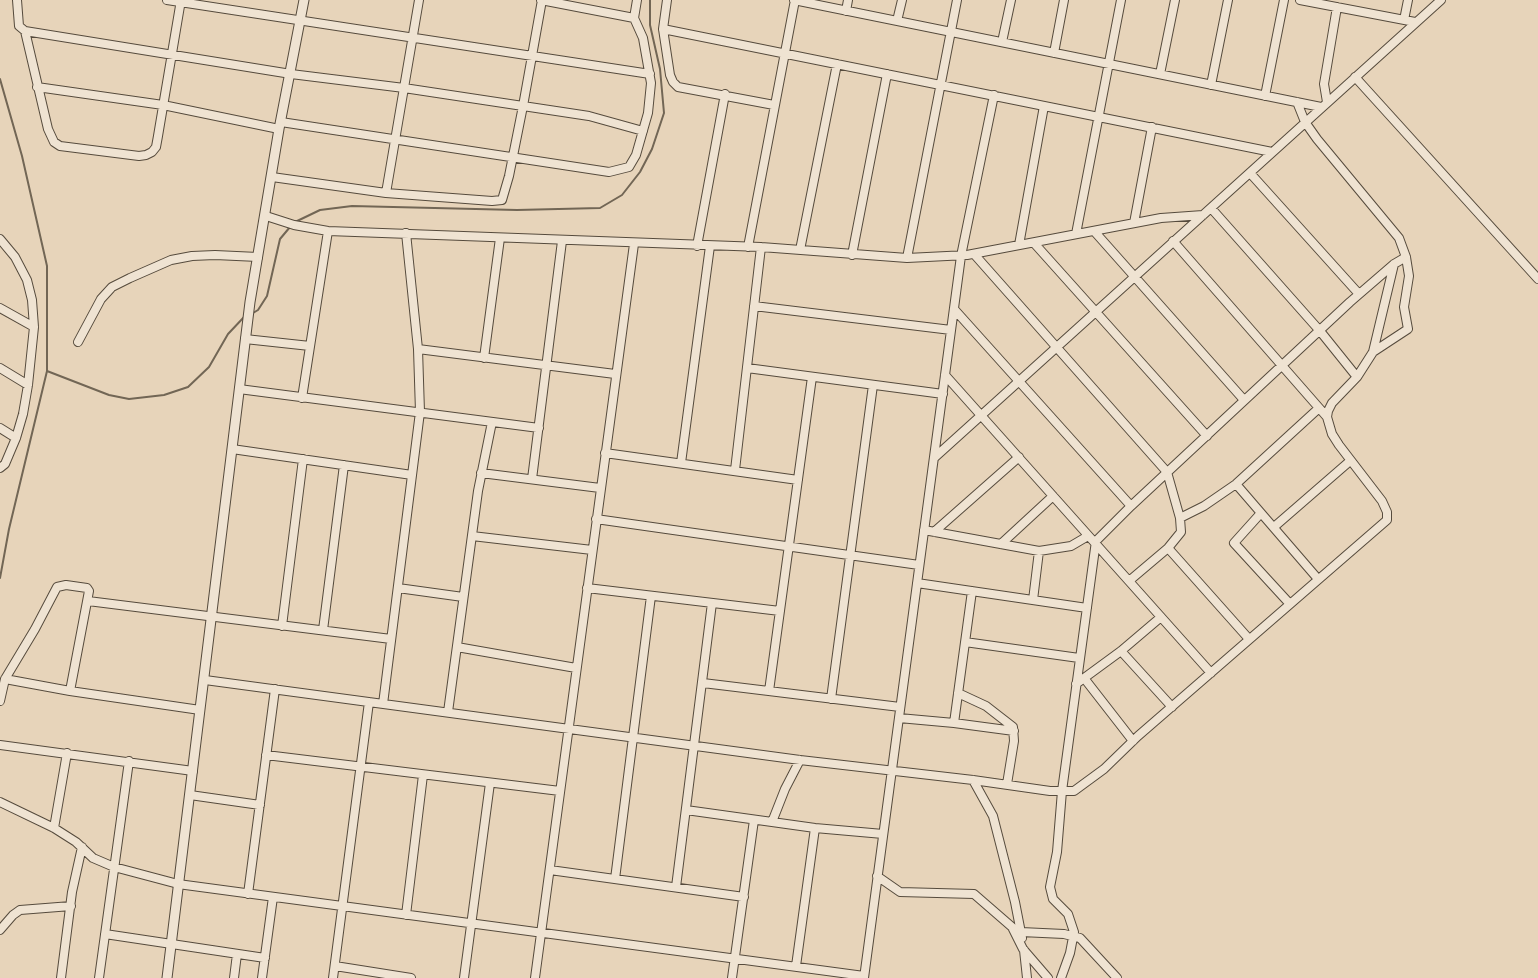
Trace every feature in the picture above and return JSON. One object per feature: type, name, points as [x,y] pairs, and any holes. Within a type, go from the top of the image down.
[{"type":"street","points":[[16,0],[19,26],[25,31],[291,74],[404,88],[589,116],[643,131]]},
{"type":"street","points":[[167,0],[650,74]]},
{"type":"street","points":[[167,978],[250,302],[304,0]]},
{"type":"street","points":[[386,193],[419,0]]},
{"type":"street","points":[[272,177],[386,193],[498,201],[504,195],[513,156],[541,0],[634,18]]},
{"type":"street","points":[[37,87],[280,125],[513,156],[609,172],[618,171],[628,167],[636,155],[648,113],[650,74],[643,38],[634,18],[637,0]]},
{"type":"street","points":[[667,0],[663,29],[670,75],[678,87],[774,105]]},
{"type":"street","points":[[748,247],[795,0],[1265,96],[1324,104]]},
{"type":"street","points":[[846,11],[848,0]]},
{"type":"street","points":[[897,21],[902,0]]},
{"type":"street","points":[[907,258],[957,0]]},
{"type":"street","points":[[1002,42],[1011,0]]},
{"type":"street","points":[[1054,53],[1064,0]]},
{"type":"street","points":[[1076,234],[1121,0]]},
{"type":"street","points":[[1160,74],[1175,0]]},
{"type":"street","points":[[1211,85],[1228,0]]},
{"type":"street","points":[[1265,96],[1284,0]]},
{"type":"street","points":[[1300,0],[1415,22]]},
{"type":"street","points":[[1404,20],[1408,0]]},
{"type":"street","points":[[934,458],[1441,0]]},
{"type":"street","points":[[25,31],[37,87],[48,129],[54,142],[60,146],[146,155],[156,147],[181,1]]},
{"type":"street","points":[[1324,104],[1324,84],[1337,7]]},
{"type":"street","points":[[663,29],[1272,152]]},
{"type":"street","points":[[800,250],[837,64]]},
{"type":"street","points":[[852,255],[887,74]]},
{"type":"street","points":[[1355,77],[1538,279]]},
{"type":"street","points":[[697,246],[725,94]]},
{"type":"street","points":[[0,802],[54,828],[93,858],[114,867],[178,884],[864,977],[961,256],[994,95]]},
{"type":"street","points":[[1297,102],[1305,122],[1329,155],[1399,238],[1406,257],[1409,281],[1404,307],[1408,329],[1373,352]]},
{"type":"street","points":[[1018,245],[1044,106]]},
{"type":"street","points":[[1134,223],[1152,127]]},
{"type":"street","points":[[1250,173],[1359,294]]},
{"type":"street","points":[[1211,208],[1320,331],[1357,377]]},
{"type":"street","points":[[266,216],[294,225],[328,231],[761,247],[907,258],[961,256],[1161,218],[1203,215]]},
{"type":"street","points":[[302,398],[328,231]]},
{"type":"street","points":[[1094,231],[1244,400]]},
{"type":"street","points":[[383,704],[420,412],[418,349],[406,233]]},
{"type":"street","points":[[484,358],[500,237]]},
{"type":"street","points":[[0,239],[15,257],[27,280],[32,300],[34,327],[28,386],[16,438],[5,464],[0,468]]},
{"type":"street","points":[[532,479],[562,241]]},
{"type":"street","points":[[1173,241],[1327,417]]},
{"type":"street","points":[[1034,243],[1206,436]]},
{"type":"street","points":[[535,978],[634,244]]},
{"type":"street","points":[[681,463],[710,246]]},
{"type":"street","points":[[735,471],[761,247]]},
{"type":"street","points":[[974,254],[1167,472],[1180,518],[1181,532],[1168,548],[1129,581]]},
{"type":"street","points":[[78,342],[101,300],[112,287],[130,278],[171,260],[192,256],[258,257]]},
{"type":"street","points":[[1061,978],[1074,936],[1071,920],[1053,899],[1050,891],[1057,852],[1062,791],[1095,543],[1167,472],[1359,294],[1394,264],[1406,257]]},
{"type":"street","points":[[205,680],[800,760],[1050,791],[1073,791],[1104,769],[1133,741],[1387,520],[1387,512],[1382,501],[1332,434],[1327,417],[1332,402],[1357,377],[1373,352],[1394,264]]},
{"type":"street","points":[[754,306],[951,330]]},
{"type":"street","points":[[0,308],[34,327]]},
{"type":"street","points":[[954,309],[1131,506]]},
{"type":"street","points":[[246,336],[310,346]]},
{"type":"street","points":[[418,349],[615,374]]},
{"type":"street","points":[[0,368],[28,386]]},
{"type":"street","points":[[747,368],[943,394]]},
{"type":"street","points":[[945,375],[1211,673]]},
{"type":"street","points":[[769,691],[812,377]]},
{"type":"street","points":[[831,699],[873,385]]},
{"type":"street","points":[[239,389],[539,428]]},
{"type":"street","points":[[1180,518],[1204,506],[1236,484],[1318,408]]},
{"type":"street","points":[[448,712],[481,473],[492,422]]},
{"type":"street","points":[[0,428],[16,438]]},
{"type":"street","points":[[232,449],[412,475]]},
{"type":"street","points":[[605,453],[798,480]]},
{"type":"street","points":[[934,532],[1019,457]]},
{"type":"street","points":[[282,626],[303,459]]},
{"type":"street","points":[[1274,527],[1350,461]]},
{"type":"street","points":[[323,630],[344,465]]},
{"type":"street","points":[[481,473],[600,488]]},
{"type":"street","points":[[1236,484],[1318,579]]},
{"type":"street","points":[[1001,544],[1053,496]]},
{"type":"street","points":[[1261,513],[1234,543],[1290,603]]},
{"type":"street","points":[[596,519],[920,565]]},
{"type":"street","points":[[924,530],[1039,550],[1071,546],[1088,536]]},
{"type":"street","points":[[472,536],[592,550]]},
{"type":"street","points":[[1168,548],[1249,639]]},
{"type":"street","points":[[1033,600],[1039,550]]},
{"type":"street","points":[[917,583],[1087,608]]},
{"type":"street","points":[[0,701],[5,679],[57,587],[66,585],[87,588],[89,591],[70,691]]},
{"type":"street","points":[[398,588],[463,597]]},
{"type":"street","points":[[587,588],[780,611]]},
{"type":"street","points":[[954,723],[972,591]]},
{"type":"street","points":[[615,879],[651,596]]},
{"type":"street","points":[[88,601],[391,639]]},
{"type":"street","points":[[676,887],[712,603]]},
{"type":"street","points":[[1076,684],[1121,651],[1161,617]]},
{"type":"street","points":[[965,642],[1080,658]]},
{"type":"street","points":[[457,647],[576,668]]},
{"type":"street","points":[[1121,651],[1172,707]]},
{"type":"street","points":[[1084,678],[1133,741]]},
{"type":"street","points":[[5,679],[200,710]]},
{"type":"street","points":[[703,683],[900,707]]},
{"type":"street","points":[[248,894],[274,689]]},
{"type":"street","points":[[958,693],[993,710],[1010,723],[1014,731],[1007,784]]},
{"type":"street","points":[[333,978],[369,702]]},
{"type":"street","points":[[899,718],[1014,731]]},
{"type":"street","points":[[0,745],[193,771]]},
{"type":"street","points":[[54,828],[67,753]]},
{"type":"street","points":[[266,755],[560,791]]},
{"type":"street","points":[[772,822],[800,760]]},
{"type":"street","points":[[99,978],[129,761]]},
{"type":"street","points":[[406,915],[423,775]]},
{"type":"street","points":[[973,780],[993,816],[1021,932],[1027,978]]},
{"type":"street","points":[[464,978],[490,783]]},
{"type":"street","points":[[190,795],[260,805]]},
{"type":"street","points":[[686,810],[814,828],[883,834]]},
{"type":"street","points":[[732,978],[754,820]]},
{"type":"street","points":[[796,966],[814,828]]},
{"type":"street","points":[[61,978],[70,906],[82,848]]},
{"type":"street","points":[[550,870],[744,897]]},
{"type":"street","points":[[877,876],[900,892],[974,894],[1012,927],[1023,949],[1048,978]]},
{"type":"street","points":[[262,978],[273,897]]},
{"type":"street","points":[[0,930],[20,910],[70,906]]},
{"type":"street","points":[[1021,932],[1074,936],[1083,940],[1117,978]]},
{"type":"street","points":[[105,934],[265,958]]},
{"type":"street","points":[[234,978],[237,954]]},
{"type":"street","points":[[335,966],[411,978]]},
{"type":"waterway","points":[[293,223],[320,210],[352,206],[517,210],[600,208],[622,195],[640,172],[652,149],[664,113],[660,69],[650,25],[650,0]]},
{"type":"waterway","points":[[0,79],[22,156],[47,266],[47,371],[9,529],[0,578]]},
{"type":"waterway","points":[[253,313],[258,310],[267,296],[280,239],[290,227]]},
{"type":"waterway","points":[[47,371],[109,395],[129,399],[164,395],[188,387],[209,367],[228,334],[245,316]]}]
